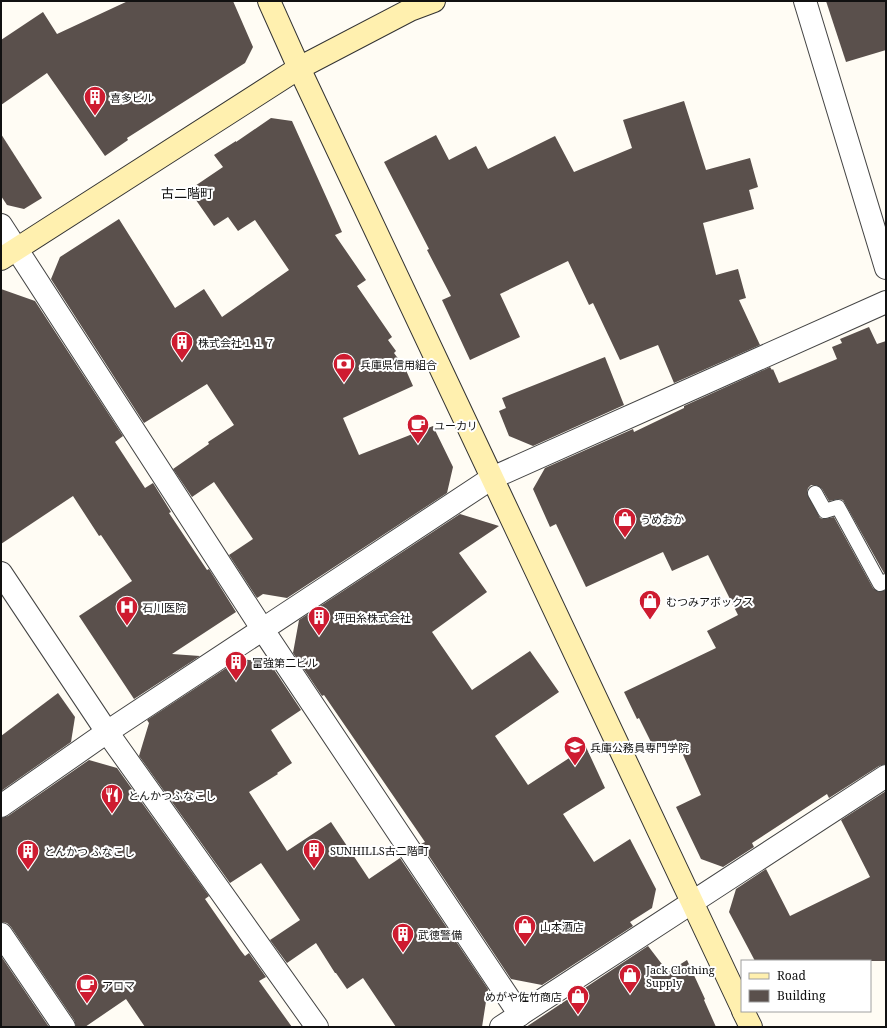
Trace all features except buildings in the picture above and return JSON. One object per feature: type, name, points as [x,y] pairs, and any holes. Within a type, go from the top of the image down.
[{"type":"street","points":[[270,1],[299,68],[741,1006]]},
{"type":"street","points":[[9,254],[299,68],[410,10],[434,1]]},
{"type":"street","points":[[805,1],[886,268]]},
{"type":"street","points":[[1,225],[9,254],[263,630],[520,1015]]},
{"type":"street","points":[[1,806],[107,732],[492,478],[886,302]]},
{"type":"street","points":[[1,573],[107,732],[317,1027]]},
{"type":"street","points":[[501,1027],[886,776]]},
{"type":"street","points":[[1,934],[64,1027]]},
{"type":"street","points":[[744,1012],[751,1027]]},
{"type":"lane","points":[[815,493],[825,511],[838,507],[880,584],[886,581]]},
{"type":"place","name":"喜多ビル","points":[[95,116]]},
{"type":"place","name":"株式会社１１７","points":[[182,362]]},
{"type":"place","name":"兵庫県信用組合","points":[[344,384]]},
{"type":"place","name":"ユーカリ","points":[[418,444]]},
{"type":"place","name":"うめおか","points":[[625,538]]},
{"type":"place","name":"むつみアボックス","points":[[650,620]]},
{"type":"place","name":"石川医院","points":[[127,626]]},
{"type":"place","name":"坪田糸株式会社","points":[[319,636]]},
{"type":"place","name":"富強第二ビル","points":[[236,682]]},
{"type":"place","name":"兵庫公務員専門学院","points":[[575,766]]},
{"type":"place","name":"とんかつふなこし","points":[[112,814]]},
{"type":"place","name":"とんかつ ふなこし","points":[[28,870]]},
{"type":"place","name":"SUNHILLS古二階町","points":[[314,870]]},
{"type":"place","name":"山本酒店","points":[[525,946]]},
{"type":"place","name":"武徳警備","points":[[403,954]]},
{"type":"place","name":"Jack Clothing Supply","points":[[630,994]]},
{"type":"place","name":"アロマ","points":[[87,1004]]},
{"type":"place","name":"めがや佐竹商店","points":[[578,1016]]},
{"type":"district","name":"古二階町","points":[[187,193]]}]
